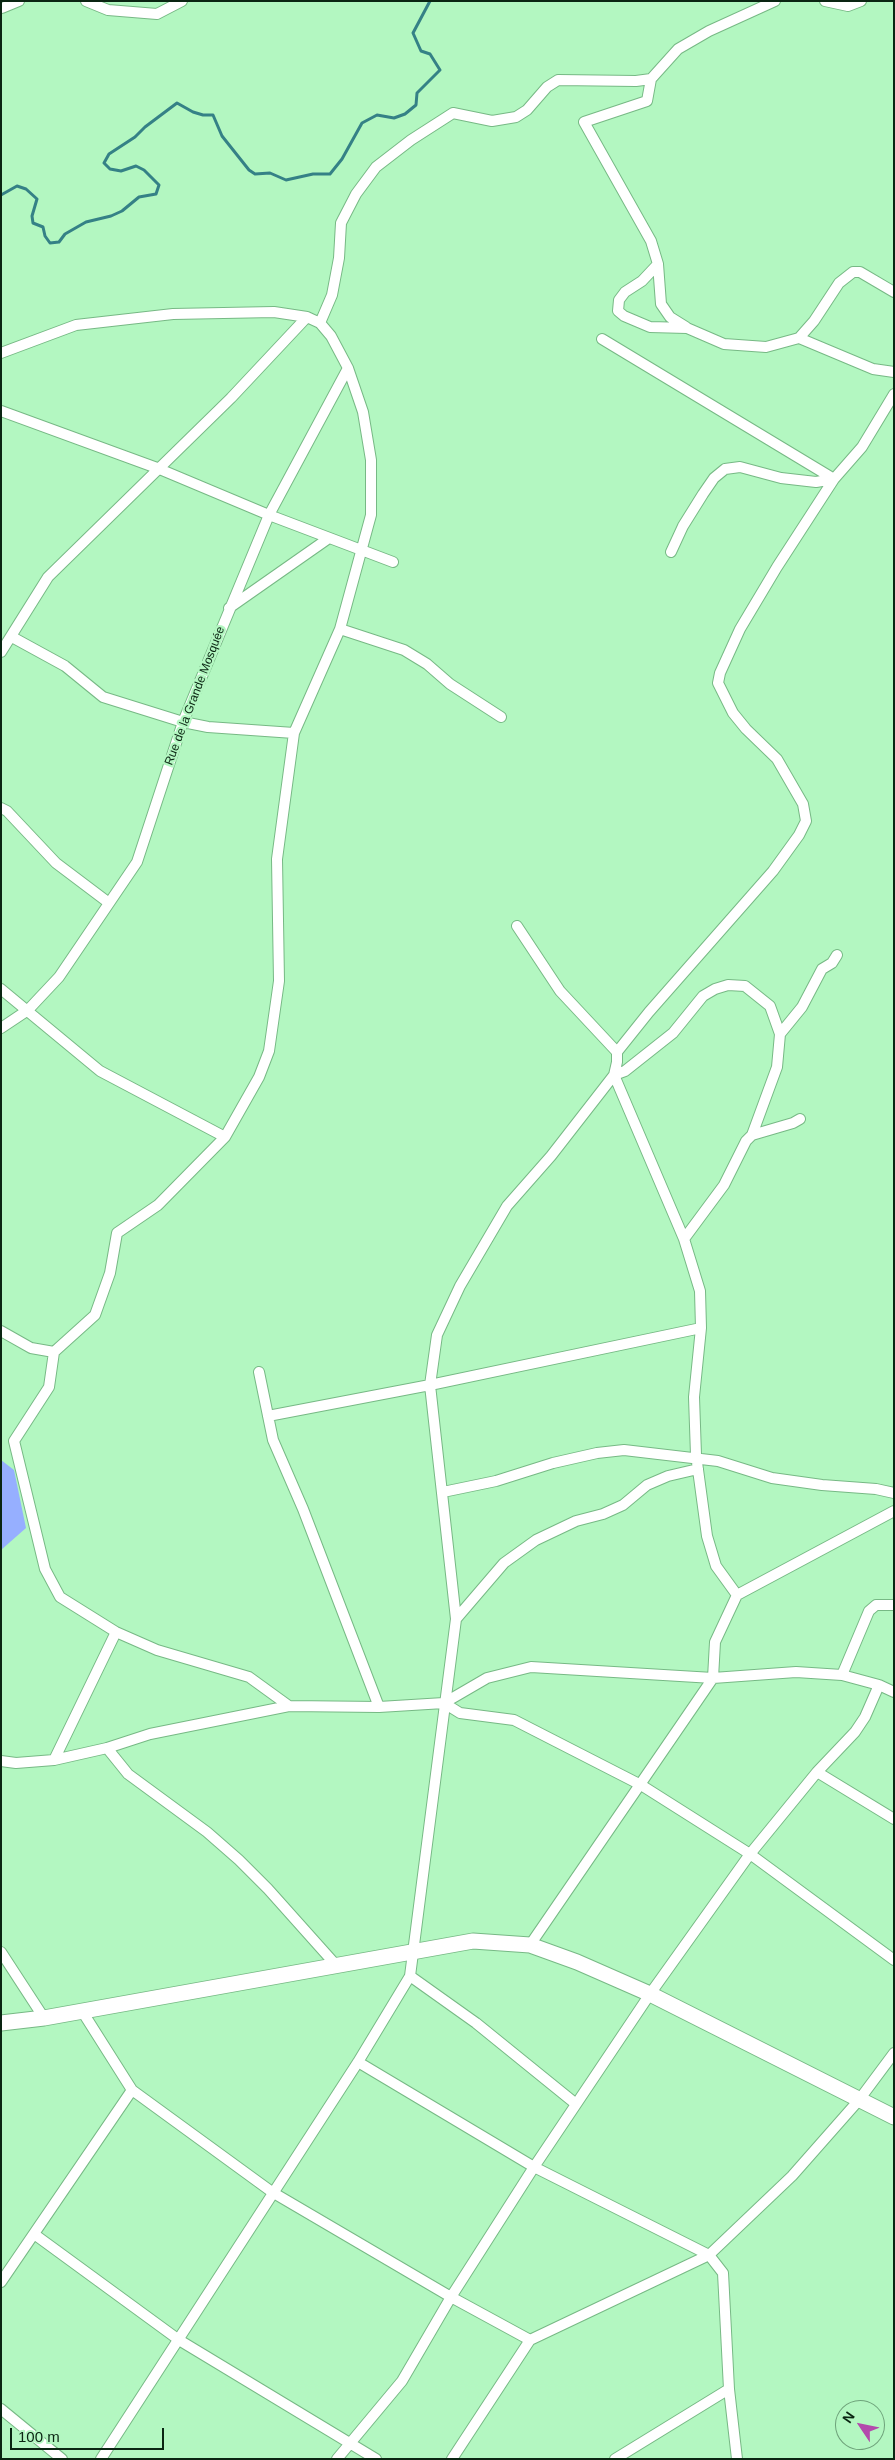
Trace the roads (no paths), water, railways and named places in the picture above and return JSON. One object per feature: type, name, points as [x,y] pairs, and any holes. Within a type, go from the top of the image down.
[{"type":"street","points":[[2,8],[7,1]]},
{"type":"street","points":[[2,8],[19,1]]},
{"type":"street","points":[[86,1],[108,10],[157,14],[182,1]]},
{"type":"street","points":[[775,1],[709,31],[678,49],[651,79],[647,101],[584,122],[651,241],[658,264],[661,304],[670,317],[687,328],[724,344],[766,347],[799,338],[814,321],[839,283],[853,272],[860,272],[894,292]]},
{"type":"street","points":[[825,1],[848,6],[861,1]]},
{"type":"street","points":[[320,323],[332,295],[339,258],[341,223],[356,194],[376,167],[411,140],[453,113],[492,121],[516,117],[527,110],[547,87],[558,80],[636,81],[651,79]]},
{"type":"street","points":[[658,264],[642,281],[625,292],[618,300],[618,311],[624,316],[650,327],[687,328]]},
{"type":"street","points":[[1,353],[76,325],[163,315],[274,312],[306,316],[320,323],[331,336],[348,368],[363,412],[371,460],[371,515],[340,629],[294,733],[278,859],[279,981],[269,1051],[259,1077],[225,1138],[158,1205],[117,1233],[110,1273],[95,1315],[54,1352],[49,1387],[14,1441],[45,1569],[60,1597],[116,1632],[157,1650],[249,1677],[288,1706]]},
{"type":"street","points":[[1,652],[48,577],[157,468],[231,398],[306,316]]},
{"type":"street","points":[[799,338],[873,368],[894,372]]},
{"type":"street","points":[[602,339],[834,479]]},
{"type":"street","name":"Rue de la Grande Mosquée","points":[[1,1028],[28,1010],[59,977],[137,862],[183,722],[269,515],[348,368]]},
{"type":"street","points":[[616,1052],[767,878],[799,835],[806,822],[803,804],[777,759],[746,729],[733,712],[718,683],[720,673],[740,628],[777,567],[834,479],[862,447],[894,394]]},
{"type":"street","points":[[1,411],[157,468],[269,515],[393,562]]},
{"type":"street","points":[[671,552],[683,526],[703,494],[714,478],[725,469],[740,467],[780,478],[816,482],[834,479]]},
{"type":"street","points":[[229,609],[329,538]]},
{"type":"street","points":[[340,629],[404,650],[427,664],[450,684],[502,717]]},
{"type":"street","points":[[12,637],[65,666],[103,697],[183,722],[208,727],[294,733]]},
{"type":"street","points":[[1,808],[7,811],[56,863],[109,903]]},
{"type":"street","points":[[101,2459],[179,2340],[272,2192],[358,2062],[410,1976],[456,1619],[430,1385],[437,1334],[460,1286],[507,1206],[551,1156],[614,1075],[617,1062],[616,1052],[560,991],[517,926]]},
{"type":"street","points":[[780,1034],[802,1007],[822,970],[832,963],[837,955]]},
{"type":"street","points":[[614,1075],[626,1071],[673,1033],[703,996],[715,989],[728,985],[745,986],[770,1006],[780,1034],[777,1067],[752,1135],[746,1141],[724,1185],[684,1239]]},
{"type":"street","points":[[1,989],[100,1071],[225,1138]]},
{"type":"street","points":[[614,1075],[684,1239],[700,1291],[702,1328],[694,1397],[698,1464],[707,1536],[716,1566],[737,1595]]},
{"type":"street","points":[[752,1135],[800,1119]]},
{"type":"street","points":[[268,1416],[430,1385],[702,1328]]},
{"type":"street","points":[[1,1331],[31,1348],[54,1352]]},
{"type":"street","points":[[259,1372],[273,1440],[303,1509],[379,1707]]},
{"type":"street","points":[[443,1492],[496,1481],[553,1462],[596,1453],[624,1450],[647,1451],[698,1464],[732,1464],[753,1473],[772,1478],[822,1485],[876,1488],[894,1493]]},
{"type":"street","points":[[456,1619],[504,1563],[536,1540],[576,1521],[604,1514],[623,1505],[647,1485],[698,1464]]},
{"type":"street","points":[[530,1945],[713,1678],[715,1642],[737,1595],[894,1511]]},
{"type":"street","points":[[842,1675],[869,1611],[876,1605],[894,1605]]},
{"type":"street","points":[[54,1760],[116,1632]]},
{"type":"street","points":[[1,1761],[16,1763],[54,1760],[108,1748],[150,1734],[288,1706],[379,1707],[444,1703],[487,1678],[531,1667],[713,1678],[796,1672],[842,1675],[879,1685],[894,1692]]},
{"type":"street","points":[[337,2459],[402,2381],[452,2297],[534,2167],[650,1994],[750,1854],[817,1772],[855,1732],[865,1717],[879,1685]]},
{"type":"street","points":[[444,1703],[460,1713],[514,1720],[641,1784],[750,1854],[894,1960]]},
{"type":"street","points":[[108,1748],[128,1774],[207,1832],[239,1860],[268,1889],[335,1964]]},
{"type":"street","points":[[817,1772],[894,1819]]},
{"type":"street","points":[[1,2023],[44,2018],[335,1964],[473,1941],[530,1945],[577,1962],[650,1994],[894,2117]]},
{"type":"street","points":[[1,1952],[44,2018]]},
{"type":"street","points":[[410,1976],[476,2023],[576,2104]]},
{"type":"street","points":[[82,2011],[132,2090],[272,2192],[452,2297],[530,2340]]},
{"type":"street","points":[[452,2459],[530,2340],[709,2255],[792,2176],[859,2100],[894,2053]]},
{"type":"street","points":[[358,2062],[534,2167],[709,2255],[723,2273],[729,2389],[737,2459]]},
{"type":"street","points":[[1,2282],[132,2090]]},
{"type":"street","points":[[34,2234],[179,2340],[376,2459]]},
{"type":"street","points":[[615,2459],[729,2389]]},
{"type":"street","points":[[1,2409],[62,2459]]},
{"type":"waterway","points":[[1,195],[17,186],[26,189],[37,199],[32,216],[33,223],[43,227],[45,236],[50,243],[59,242],[65,234],[86,222],[111,216],[122,211],[139,197],[156,194],[159,185],[144,170],[136,166],[121,171],[110,169],[104,163],[109,154],[135,137],[177,103],[193,112],[213,115],[222,136],[249,170],[255,174],[270,173],[286,180],[313,174],[330,174],[342,159],[362,123],[377,115],[394,118],[405,114],[416,105],[417,93],[440,70],[430,54],[421,51],[413,33],[430,1]]}]
